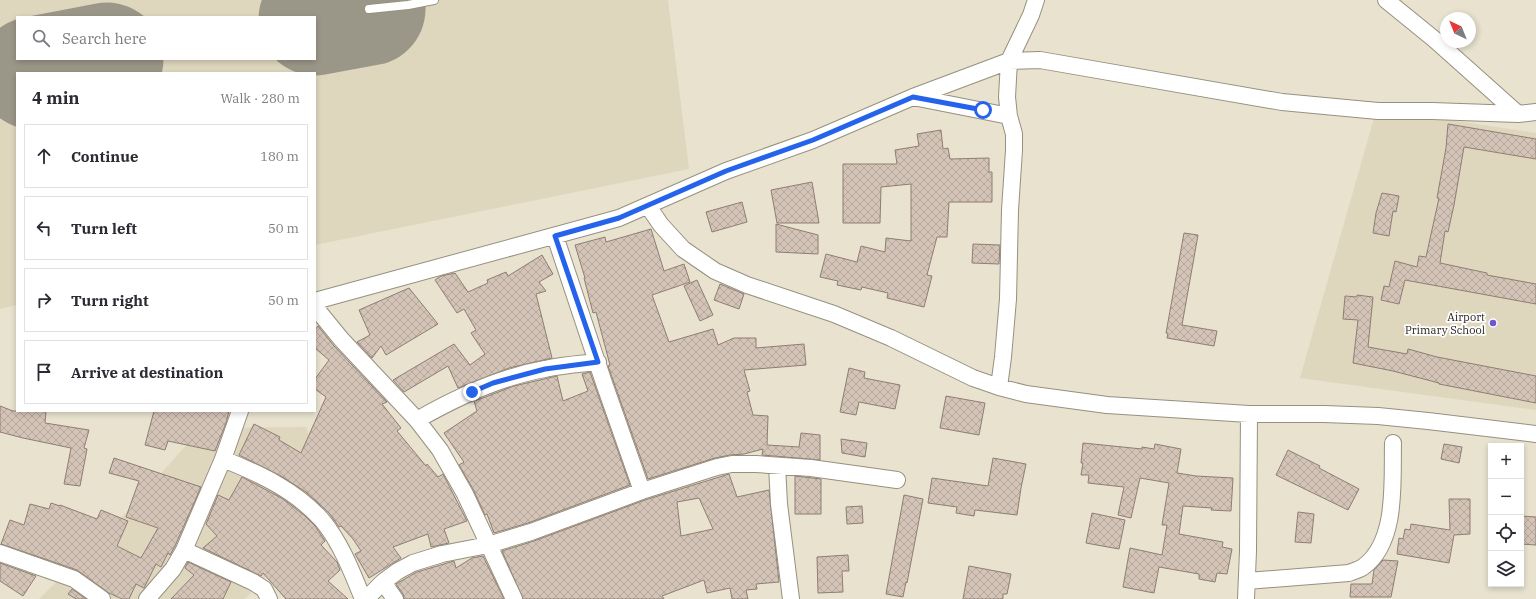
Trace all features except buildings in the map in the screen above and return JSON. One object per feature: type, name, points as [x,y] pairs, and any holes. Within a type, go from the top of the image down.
[{"type":"street","points":[[999,387],[1004,358],[1008,299],[1010,210],[1014,150],[1014,134],[1009,116],[1007,97],[1009,61],[1031,15],[1036,0]]},
{"type":"street","points":[[1386,0],[1434,39],[1518,114]]},
{"type":"street","points":[[316,301],[619,218],[726,171],[813,140],[913,97],[1009,61],[1040,60],[1282,102],[1378,111],[1432,110],[1518,114],[1536,112]]},
{"type":"street","points":[[913,97],[1009,116]]},
{"type":"street","points":[[648,206],[661,225],[683,249],[715,271],[747,285],[848,320],[891,338],[973,378],[1026,394],[1092,403],[1249,414],[1378,416],[1536,434]]},
{"type":"street","points":[[555,236],[642,492]]},
{"type":"street","points":[[316,308],[341,339],[417,420],[440,450],[465,494],[514,599]]},
{"type":"street","points":[[417,420],[440,406],[493,383],[545,369],[598,362]]},
{"type":"street","points":[[147,599],[173,568],[184,550],[223,459],[240,412]]},
{"type":"street","points":[[1246,599],[1249,414]]},
{"type":"street","points":[[1247,581],[1349,573],[1362,568],[1374,557],[1383,543],[1388,526],[1392,488],[1393,443]]},
{"type":"street","points":[[223,459],[276,483],[294,494],[317,516],[330,532],[339,547],[365,599],[398,570],[420,561],[442,554],[488,545],[531,532],[703,471],[732,464],[756,464],[811,468],[897,480]]},
{"type":"street","points":[[777,466],[779,504],[791,599]]},
{"type":"street","points":[[184,550],[253,582],[264,589],[269,599]]},
{"type":"street","points":[[0,553],[74,580],[102,599]]},
{"type":"street","points":[[383,582],[395,599]]},
{"type":"lane","points":[[369,9],[408,5],[434,0]]},
{"type":"shaded area","points":[[0,0],[668,0],[689,169],[316,245],[316,72],[16,72],[16,305],[0,309]]},
{"type":"shaded area","points":[[1374,118],[1437,118],[1536,133],[1536,410],[1300,378]]},
{"type":"shaded area","points":[[306,427],[329,488],[275,567],[245,599],[39,599],[131,508],[201,428]]},
{"type":"runway","points":[[316,19],[369,9]]},
{"type":"runway","points":[[39,72],[102,60]]},
{"type":"place","name":"Airport Primary School","points":[[1493,323]]},
{"type":"route","points":[[472,392],[493,383],[523,374],[563,366],[598,362],[555,236],[619,218],[726,171],[813,140],[913,97],[983,110]]}]
